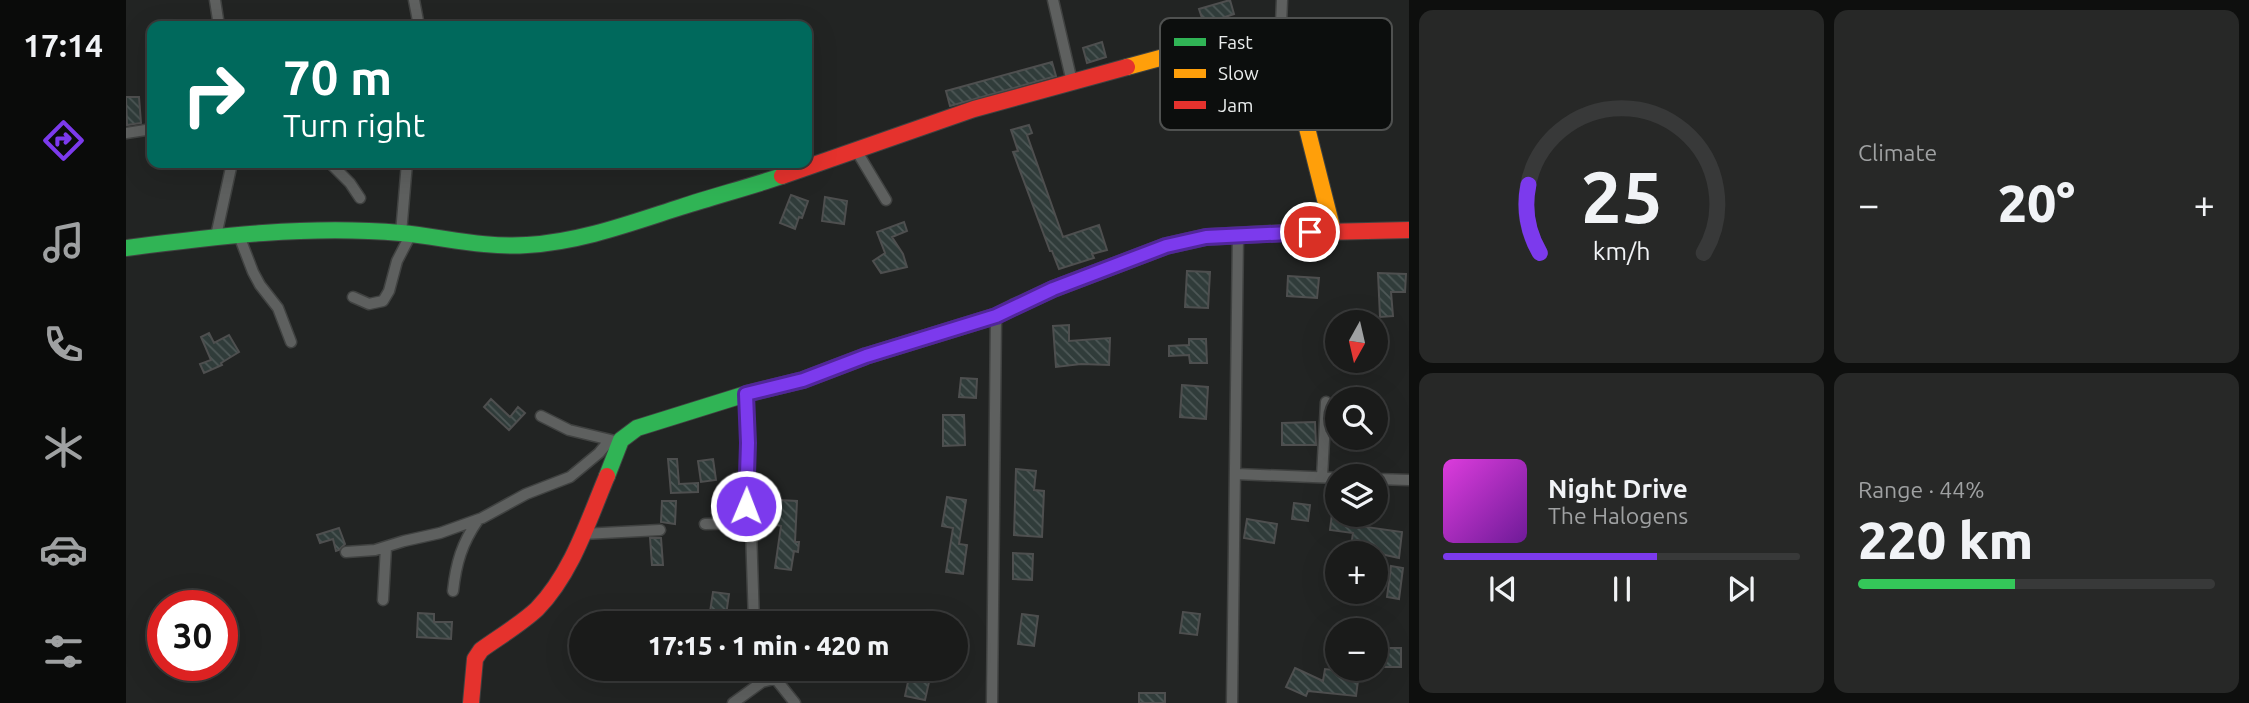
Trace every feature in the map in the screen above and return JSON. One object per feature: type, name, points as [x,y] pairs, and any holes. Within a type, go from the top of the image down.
[{"type":"street","points":[[215,0],[218,21]]},
{"type":"street","points":[[414,0],[418,21]]},
{"type":"street","points":[[1053,0],[1072,82]]},
{"type":"street","points":[[1281,18],[1282,0]]},
{"type":"street","points":[[812,165],[974,108],[1160,58]]},
{"type":"street","points":[[126,133],[147,130]]},
{"type":"street","points":[[1306,130],[1333,231]]},
{"type":"street","points":[[856,150],[886,200]]},
{"type":"street","points":[[216,236],[231,168]]},
{"type":"street","points":[[335,168],[360,198]]},
{"type":"street","points":[[354,297],[369,304],[383,301],[389,290],[406,234],[407,168]]},
{"type":"street","points":[[126,248],[238,233],[302,229],[406,234],[475,244],[528,245],[581,237],[629,225],[802,168]]},
{"type":"street","points":[[346,552],[355,553],[386,547],[478,520],[526,494],[570,477],[615,441],[637,428],[746,394],[803,380],[866,356],[996,316],[1053,289],[1166,246],[1206,237],[1238,234],[1409,230]]},
{"type":"street","points":[[238,233],[253,272],[278,308],[291,342]]},
{"type":"street","points":[[1232,703],[1238,234]]},
{"type":"street","points":[[992,703],[996,316]]},
{"type":"street","points":[[746,394],[746,497],[751,529],[754,611]]},
{"type":"street","points":[[541,416],[569,430],[615,441]]},
{"type":"street","points":[[1322,477],[1325,421]]},
{"type":"street","points":[[471,703],[475,659],[481,650],[535,611],[548,597],[583,534],[615,441]]},
{"type":"street","points":[[1236,474],[1325,477]]},
{"type":"street","points":[[1388,479],[1409,480]]},
{"type":"street","points":[[453,591],[464,540],[478,520]]},
{"type":"street","points":[[705,524],[748,523]]},
{"type":"street","points":[[583,534],[660,530]]},
{"type":"street","points":[[383,600],[386,547]]},
{"type":"street","points":[[733,703],[766,681]]},
{"type":"street","points":[[776,681],[795,703]]},
{"type":"building","points":[[1230,0],[1234,14],[1222,18],[1202,18],[1199,9]]},
{"type":"building","points":[[1102,42],[1106,57],[1087,63],[1083,48]]},
{"type":"building","points":[[1052,62],[1056,76],[950,106],[946,91]]},
{"type":"building","points":[[126,97],[139,97],[141,123],[127,125]]},
{"type":"building","points":[[1029,125],[1032,133],[1027,135],[1063,237],[1099,225],[1107,250],[1092,254],[1094,258],[1059,269],[1050,251],[1013,152],[1018,151],[1011,130]]},
{"type":"building","points":[[791,195],[808,201],[795,229],[780,223]]},
{"type":"building","points":[[825,197],[847,201],[844,224],[822,221]]},
{"type":"building","points":[[904,222],[907,231],[892,237],[903,254],[907,267],[881,273],[873,261],[885,253],[877,232]]},
{"type":"building","points":[[1187,271],[1210,272],[1208,308],[1185,307]]},
{"type":"building","points":[[1378,273],[1406,274],[1405,292],[1391,292],[1393,316],[1388,316],[1388,310],[1380,310]]},
{"type":"building","points":[[1288,276],[1319,278],[1317,298],[1287,296]]},
{"type":"building","points":[[1069,325],[1069,341],[1110,338],[1109,365],[1056,367],[1053,326]]},
{"type":"building","points":[[209,333],[214,343],[229,335],[239,352],[221,363],[222,365],[204,373],[200,364],[211,360],[201,337]]},
{"type":"building","points":[[1189,339],[1206,339],[1207,363],[1190,363],[1189,355],[1169,356],[1169,346],[1189,345]]},
{"type":"building","points":[[961,378],[977,379],[976,398],[959,397]]},
{"type":"building","points":[[1182,385],[1208,387],[1206,419],[1180,417]]},
{"type":"building","points":[[491,399],[510,417],[518,407],[525,413],[509,430],[484,407]]},
{"type":"building","points":[[943,415],[964,415],[965,445],[943,446]]},
{"type":"building","points":[[1315,422],[1316,445],[1282,445],[1282,423]]},
{"type":"building","points":[[668,459],[677,459],[679,484],[698,483],[698,492],[671,493]]},
{"type":"building","points":[[713,459],[716,480],[701,482],[698,461]]},
{"type":"building","points":[[1016,469],[1036,471],[1034,490],[1044,491],[1042,537],[1014,535]]},
{"type":"building","points":[[947,497],[966,500],[959,544],[967,545],[963,574],[946,572],[953,528],[942,526]]},
{"type":"building","points":[[779,500],[797,501],[795,542],[799,542],[798,552],[794,551],[791,570],[775,568],[781,526],[777,525]]},
{"type":"building","points":[[662,501],[676,501],[675,524],[661,522]]},
{"type":"building","points":[[1294,503],[1310,505],[1308,521],[1292,519]]},
{"type":"building","points":[[1247,519],[1277,524],[1274,543],[1244,538]]},
{"type":"building","points":[[1330,527],[1366,527],[1402,532],[1399,558],[1388,556],[1388,541],[1352,541],[1353,533],[1330,530]]},
{"type":"building","points":[[339,528],[345,544],[339,550],[336,551],[333,539],[320,543],[317,535]]},
{"type":"building","points":[[650,538],[661,538],[663,565],[652,565]]},
{"type":"building","points":[[1013,553],[1033,554],[1032,580],[1013,579]]},
{"type":"building","points":[[1391,566],[1403,568],[1399,599],[1388,597]]},
{"type":"building","points":[[713,592],[729,594],[727,611],[710,611]]},
{"type":"building","points":[[1183,612],[1200,614],[1197,635],[1180,633]]},
{"type":"building","points":[[418,613],[434,614],[434,622],[452,622],[451,639],[417,637]]},
{"type":"building","points":[[1022,614],[1038,616],[1034,646],[1018,644]]},
{"type":"building","points":[[1388,648],[1401,648],[1401,667],[1388,667]]},
{"type":"building","points":[[1295,668],[1323,681],[1325,669],[1325,681],[1358,681],[1356,696],[1308,691],[1306,696],[1286,687]]},
{"type":"building","points":[[908,681],[929,681],[925,700],[905,696]]},
{"type":"building","points":[[1139,693],[1165,693],[1165,703],[1139,703]]},
{"type":"traffic: fast","points":[[126,248],[229,236],[332,230],[401,233],[511,246],[547,243],[605,231],[782,176]]},
{"type":"traffic: fast","points":[[607,476],[621,440],[637,428],[746,394],[803,380],[866,356],[996,316],[1014,307]]},
{"type":"traffic: slow","points":[[1127,67],[1160,58]]},
{"type":"traffic: slow","points":[[1308,130],[1333,231]]},
{"type":"traffic: slow","points":[[1014,307],[1053,289],[1166,246],[1206,237],[1283,233]]},
{"type":"traffic: jam","points":[[812,166],[974,109],[1127,67]]},
{"type":"traffic: jam","points":[[782,176],[805,168]]},
{"type":"traffic: jam","points":[[1283,233],[1409,230]]},
{"type":"traffic: jam","points":[[471,703],[475,659],[481,650],[531,615],[549,595],[570,563],[607,476]]},
{"type":"route","points":[[746,506],[746,394],[829,372],[866,356],[996,316],[1053,289],[1166,246],[1206,237],[1310,232]]}]
